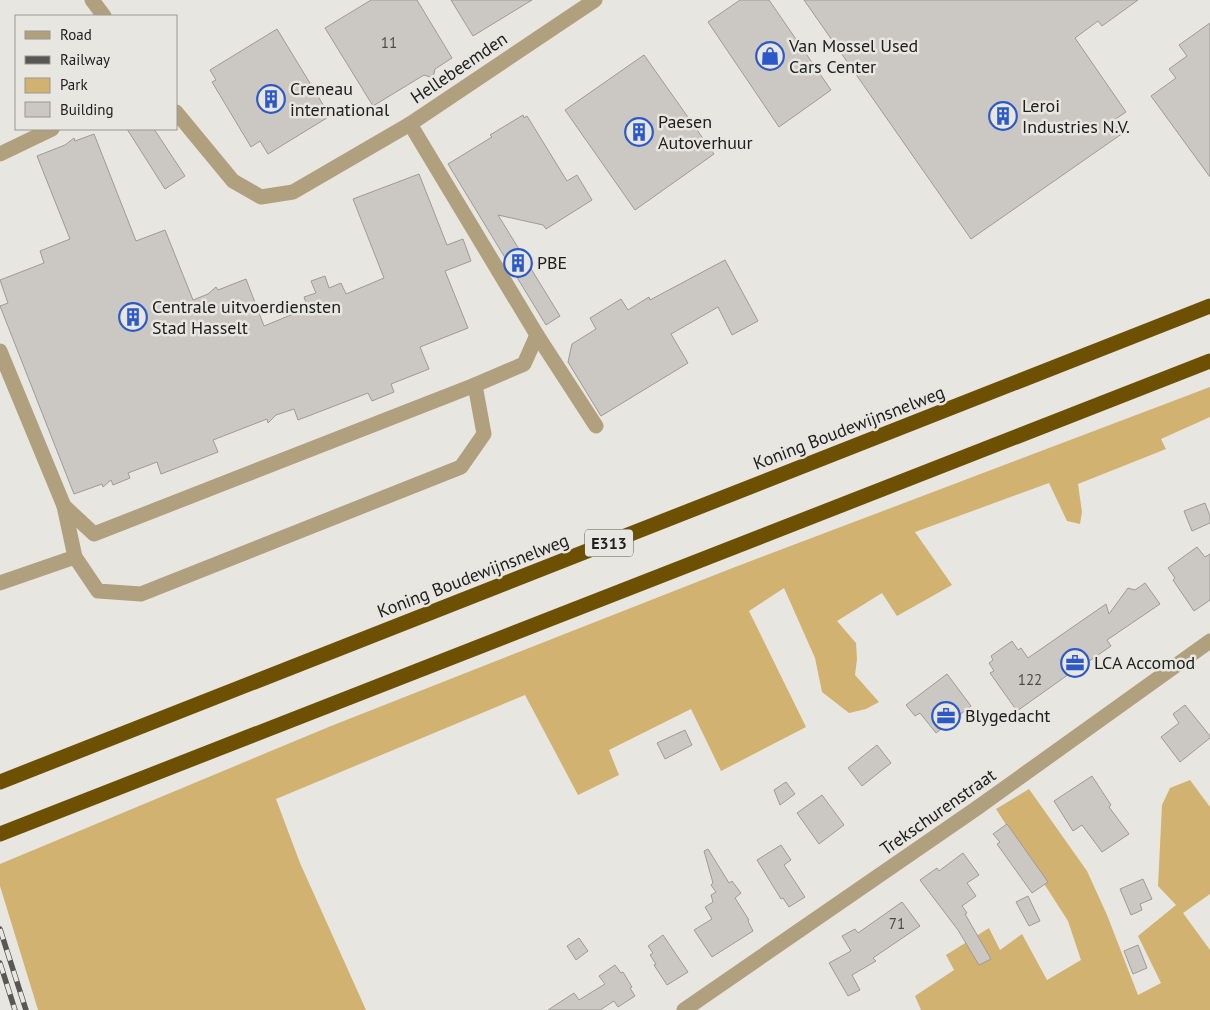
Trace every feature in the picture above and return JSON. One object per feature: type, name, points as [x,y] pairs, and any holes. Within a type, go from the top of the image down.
[{"type":"highway","name":"Koning Boudewijnsnelweg","points":[[4,781],[1210,306]]},
{"type":"highway","points":[[0,834],[1210,361]]},
{"type":"street","points":[[92,0],[103,15]]},
{"type":"street","name":"Hellebeemden","points":[[178,114],[233,181],[261,197],[293,192],[410,124],[595,0]]},
{"type":"street","points":[[410,124],[537,335],[596,426]]},
{"type":"street","points":[[0,154],[50,130]]},
{"type":"street","points":[[64,506],[94,534],[475,385],[524,364],[537,335]]},
{"type":"street","points":[[0,351],[64,506],[75,557],[98,591],[141,594],[461,467],[484,434],[475,385]]},
{"type":"street","points":[[0,583],[75,557]]},
{"type":"street","name":"Trekschurenstraat","points":[[684,1010],[969,814],[1210,641]]},
{"type":"green space","points":[[1210,387],[1210,417],[1161,439],[1166,449],[1078,484],[1082,512],[1080,524],[1067,521],[1049,483],[915,532],[952,585],[897,616],[882,593],[837,621],[856,643],[855,675],[879,702],[866,709],[849,713],[822,692],[815,658],[784,588],[749,611],[806,727],[721,771],[691,709],[609,750],[619,775],[578,795],[525,695],[276,799],[300,863],[366,1010],[38,1010],[0,886],[0,864],[331,726],[730,569]]},
{"type":"green space","points":[[1190,780],[1210,807],[1210,894],[1183,913],[1210,950],[1210,1010],[921,1010],[915,996],[954,970],[946,955],[989,928],[1000,950],[1022,934],[1047,980],[1081,960],[1068,921],[996,809],[1029,789],[1087,871],[1107,915],[1138,995],[1161,983],[1138,936],[1176,905],[1158,886],[1162,805],[1170,788]]},
{"type":"building","points":[[371,0],[417,0],[452,58],[435,69],[433,78],[424,75],[373,106],[325,28]]},
{"type":"building","points":[[451,0],[532,0],[473,36]]},
{"type":"building","name":"Van Mossel Used Cars Center","points":[[740,0],[769,0],[831,90],[779,127],[708,22]]},
{"type":"building","name":"Leroi Industries N.V.","points":[[804,0],[1138,0],[1102,26],[1098,21],[1075,38],[1126,112],[1114,120],[1123,133],[971,239]]},
{"type":"building","points":[[1210,23],[1210,177],[1151,96],[1176,78],[1169,69],[1187,56],[1179,45]]},
{"type":"building","name":"Creneau international","points":[[277,29],[330,116],[268,154],[260,141],[251,147],[212,82],[216,80],[210,70]]},
{"type":"building","name":"Paesen Autoverhuur","points":[[644,55],[714,154],[635,210],[565,110]]},
{"type":"building","name":"PBE","points":[[523,115],[524,118],[527,116],[567,181],[577,175],[592,200],[546,229],[543,225],[498,215],[560,316],[546,325],[448,164]]},
{"type":"building","points":[[128,130],[155,130],[185,176],[165,189]]},
{"type":"building","name":"Centrale uitvoerdiensten Stad Hasselt","points":[[94,134],[136,241],[165,230],[193,300],[208,294],[216,287],[218,290],[246,279],[264,326],[308,308],[304,297],[316,293],[311,281],[325,276],[329,288],[341,283],[346,294],[384,278],[353,199],[419,174],[447,245],[463,239],[471,261],[445,271],[468,328],[420,347],[429,369],[391,384],[394,392],[372,401],[368,393],[298,420],[294,409],[276,415],[268,423],[267,419],[213,440],[218,452],[161,474],[157,462],[128,473],[130,478],[113,485],[111,480],[103,487],[102,484],[74,494],[0,306],[8,303],[0,280],[44,263],[40,251],[70,239],[37,156],[65,145],[74,138],[75,141]]},
{"type":"building","points":[[725,260],[758,321],[732,335],[718,307],[671,334],[688,363],[601,416],[568,362],[572,344],[596,329],[590,318],[621,299],[628,310],[649,297],[650,300]]},
{"type":"building","points":[[1205,503],[1210,516],[1210,523],[1192,531],[1184,511]]},
{"type":"building","points":[[1197,547],[1205,557],[1210,554],[1210,600],[1194,611],[1173,580],[1175,578],[1168,568]]},
{"type":"building","points":[[1145,583],[1160,604],[1107,640],[1111,646],[1017,711],[990,673],[994,671],[989,663],[993,660],[991,656],[1012,641],[1018,650],[1021,648],[1028,658],[1106,604],[1109,614],[1128,588],[1135,590]]},
{"type":"building","points":[[947,674],[971,706],[936,733],[920,713],[915,716],[906,705]]},
{"type":"building","points":[[1185,705],[1210,738],[1180,762],[1161,737],[1179,723],[1173,714]]},
{"type":"building","points":[[685,730],[692,745],[665,759],[657,743]]},
{"type":"building","points":[[877,745],[891,763],[862,786],[848,768]]},
{"type":"building","points":[[1092,776],[1111,805],[1109,807],[1129,834],[1102,852],[1082,825],[1073,831],[1054,801]]},
{"type":"building","points":[[786,782],[795,794],[780,805],[774,790]]},
{"type":"building","points":[[822,795],[844,825],[819,844],[797,813]]},
{"type":"building","points":[[1007,824],[1048,882],[1032,893],[997,844],[1000,842],[993,834]]},
{"type":"building","points":[[781,845],[791,860],[784,865],[805,897],[789,907],[783,898],[781,899],[757,860]]},
{"type":"building","points":[[708,849],[729,883],[732,881],[741,893],[735,898],[749,920],[753,931],[712,957],[694,930],[712,919],[705,907],[713,902],[711,895],[716,892],[711,885],[713,883],[704,851]]},
{"type":"building","points":[[963,853],[979,875],[967,883],[976,896],[962,906],[991,959],[979,965],[958,930],[920,880],[937,868],[939,871]]},
{"type":"building","points":[[1143,879],[1152,899],[1140,904],[1142,910],[1131,915],[1120,889]]},
{"type":"building","points":[[1028,896],[1040,921],[1029,926],[1016,902]]},
{"type":"building","points":[[902,902],[920,926],[873,958],[876,961],[852,975],[860,990],[848,996],[829,963],[851,951],[842,936],[855,929],[858,933]]},
{"type":"building","points":[[663,935],[688,972],[667,985],[654,965],[656,964],[650,955],[653,953],[648,946]]},
{"type":"building","points":[[579,938],[588,951],[576,960],[567,946]]},
{"type":"building","points":[[1138,945],[1147,968],[1133,974],[1124,951]]},
{"type":"building","points":[[615,965],[621,973],[623,972],[635,996],[618,1007],[614,1001],[600,1010],[548,1010],[574,993],[579,1000],[605,984],[599,976]]},
{"type":"railway","points":[[0,929],[26,1010]]},
{"type":"railway","points":[[0,963],[15,1010]]},
{"type":"place","name":"Van Mossel Used Cars Center","points":[[770,56]]},
{"type":"place","name":"Creneau international","points":[[271,99]]},
{"type":"place","name":"Leroi Industries N.V.","points":[[1003,116]]},
{"type":"place","name":"Paesen Autoverhuur","points":[[639,132]]},
{"type":"place","name":"PBE","points":[[518,263]]},
{"type":"place","name":"Centrale uitvoerdiensten Stad Hasselt","points":[[133,317]]},
{"type":"place","name":"LCA Accomod","points":[[1075,663]]},
{"type":"place","name":"Blygedacht","points":[[946,716]]}]
